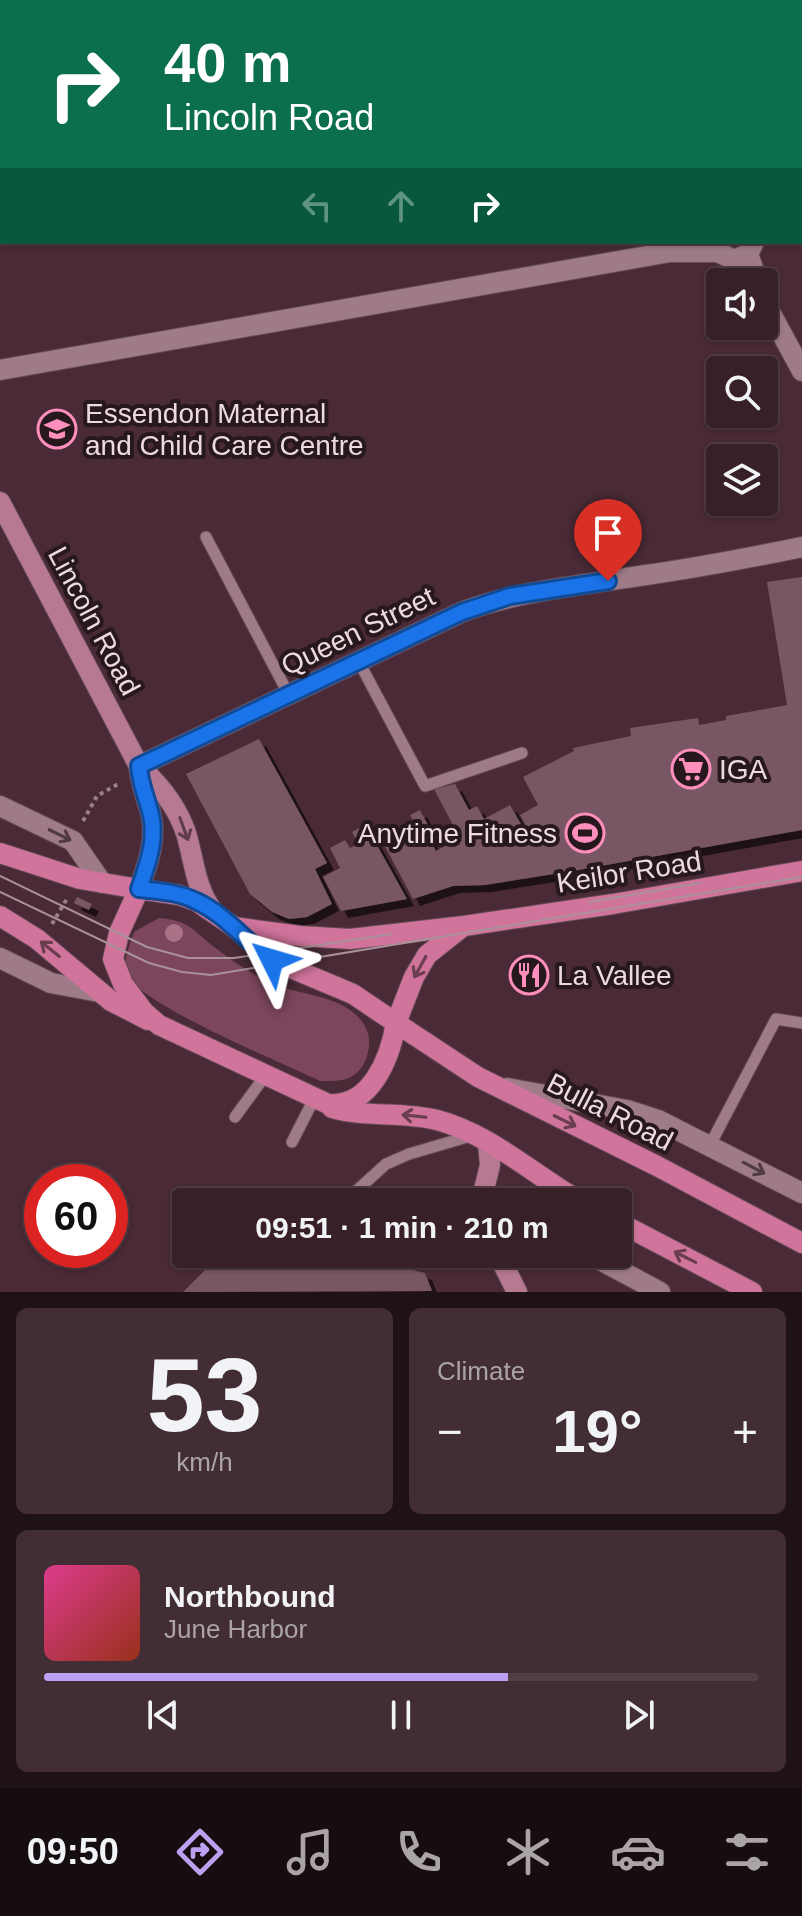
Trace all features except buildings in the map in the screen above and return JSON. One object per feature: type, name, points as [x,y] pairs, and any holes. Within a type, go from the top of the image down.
[{"type":"main road","name":"Lincoln Road","points":[[2,509],[139,766],[160,787],[179,816],[200,888],[212,910]]},
{"type":"main road","name":"Lincoln Road","points":[[139,766],[152,817],[153,835],[139,889]]},
{"type":"main road","name":"Bulla Road","points":[[0,853],[66,875],[179,895],[196,901],[234,927],[272,960],[353,994],[495,1086],[657,1166],[802,1243]]},
{"type":"main road","name":"Keilor Road","points":[[234,927],[350,939],[613,904],[802,871]]},
{"type":"main road","points":[[139,889],[114,947],[113,959],[123,984],[159,1025]]},
{"type":"main road","points":[[0,916],[37,939],[115,1004],[343,1110],[435,1119],[482,1139],[559,1188]]},
{"type":"main road","name":"Keilor Road","points":[[314,1099],[335,1105],[365,1092],[381,1069],[414,977],[427,955],[464,926]]},
{"type":"main road","points":[[482,1139],[490,1165],[484,1188]]},
{"type":"main road","points":[[632,1229],[752,1292]]},
{"type":"main road","points":[[505,1268],[517,1292]]},
{"type":"street","points":[[670,252],[688,244]]},
{"type":"street","points":[[0,370],[670,252],[740,248]]},
{"type":"street","points":[[740,248],[746,268]]},
{"type":"street","points":[[740,248],[751,268]]},
{"type":"street","points":[[778,327],[802,371]]},
{"type":"street","name":"Queen Street","points":[[139,766],[462,612],[510,596],[751,558],[802,547]]},
{"type":"street","points":[[0,806],[73,841],[102,883]]},
{"type":"street","points":[[0,958],[51,983],[99,992]]},
{"type":"street","points":[[495,1086],[627,1110],[666,1123],[802,1193]]},
{"type":"street","points":[[615,1268],[660,1292]]},
{"type":"lane","points":[[206,537],[289,695]]},
{"type":"lane","points":[[359,662],[425,786],[522,753]]},
{"type":"lane","points":[[710,1145],[776,1019],[802,1023]]},
{"type":"lane","points":[[235,1117],[265,1076]]},
{"type":"lane","points":[[292,1142],[314,1099]]},
{"type":"lane","points":[[359,1188],[386,1164],[440,1143],[482,1139]]},
{"type":"path","points":[[73,841],[83,819]]},
{"type":"path","points":[[37,939],[53,923],[68,897],[66,875]]},
{"type":"shaded area","points":[[159,918],[186,924],[236,963],[269,982],[347,1008],[361,1020],[369,1038],[368,1052],[359,1071],[344,1079],[320,1081],[184,1017],[137,987],[126,969],[134,932]]},
{"type":"tram line","points":[[0,876],[147,947],[188,958],[234,958],[392,934]]},
{"type":"tram line","points":[[0,892],[149,963],[182,972],[211,975],[802,877]]},
{"type":"tram line","points":[[589,902],[700,883]]},
{"type":"place","name":"Essendon Maternal and Child Care Centre","points":[[57,429]]},
{"type":"place","name":"IGA","points":[[691,769]]},
{"type":"place","name":"Anytime Fitness","points":[[585,833]]},
{"type":"place","name":"La Vallee","points":[[529,975]]},
{"type":"route","points":[[272,960],[234,927],[196,901],[139,889],[153,835],[152,817],[139,766],[462,612],[510,596],[608,581]]}]
